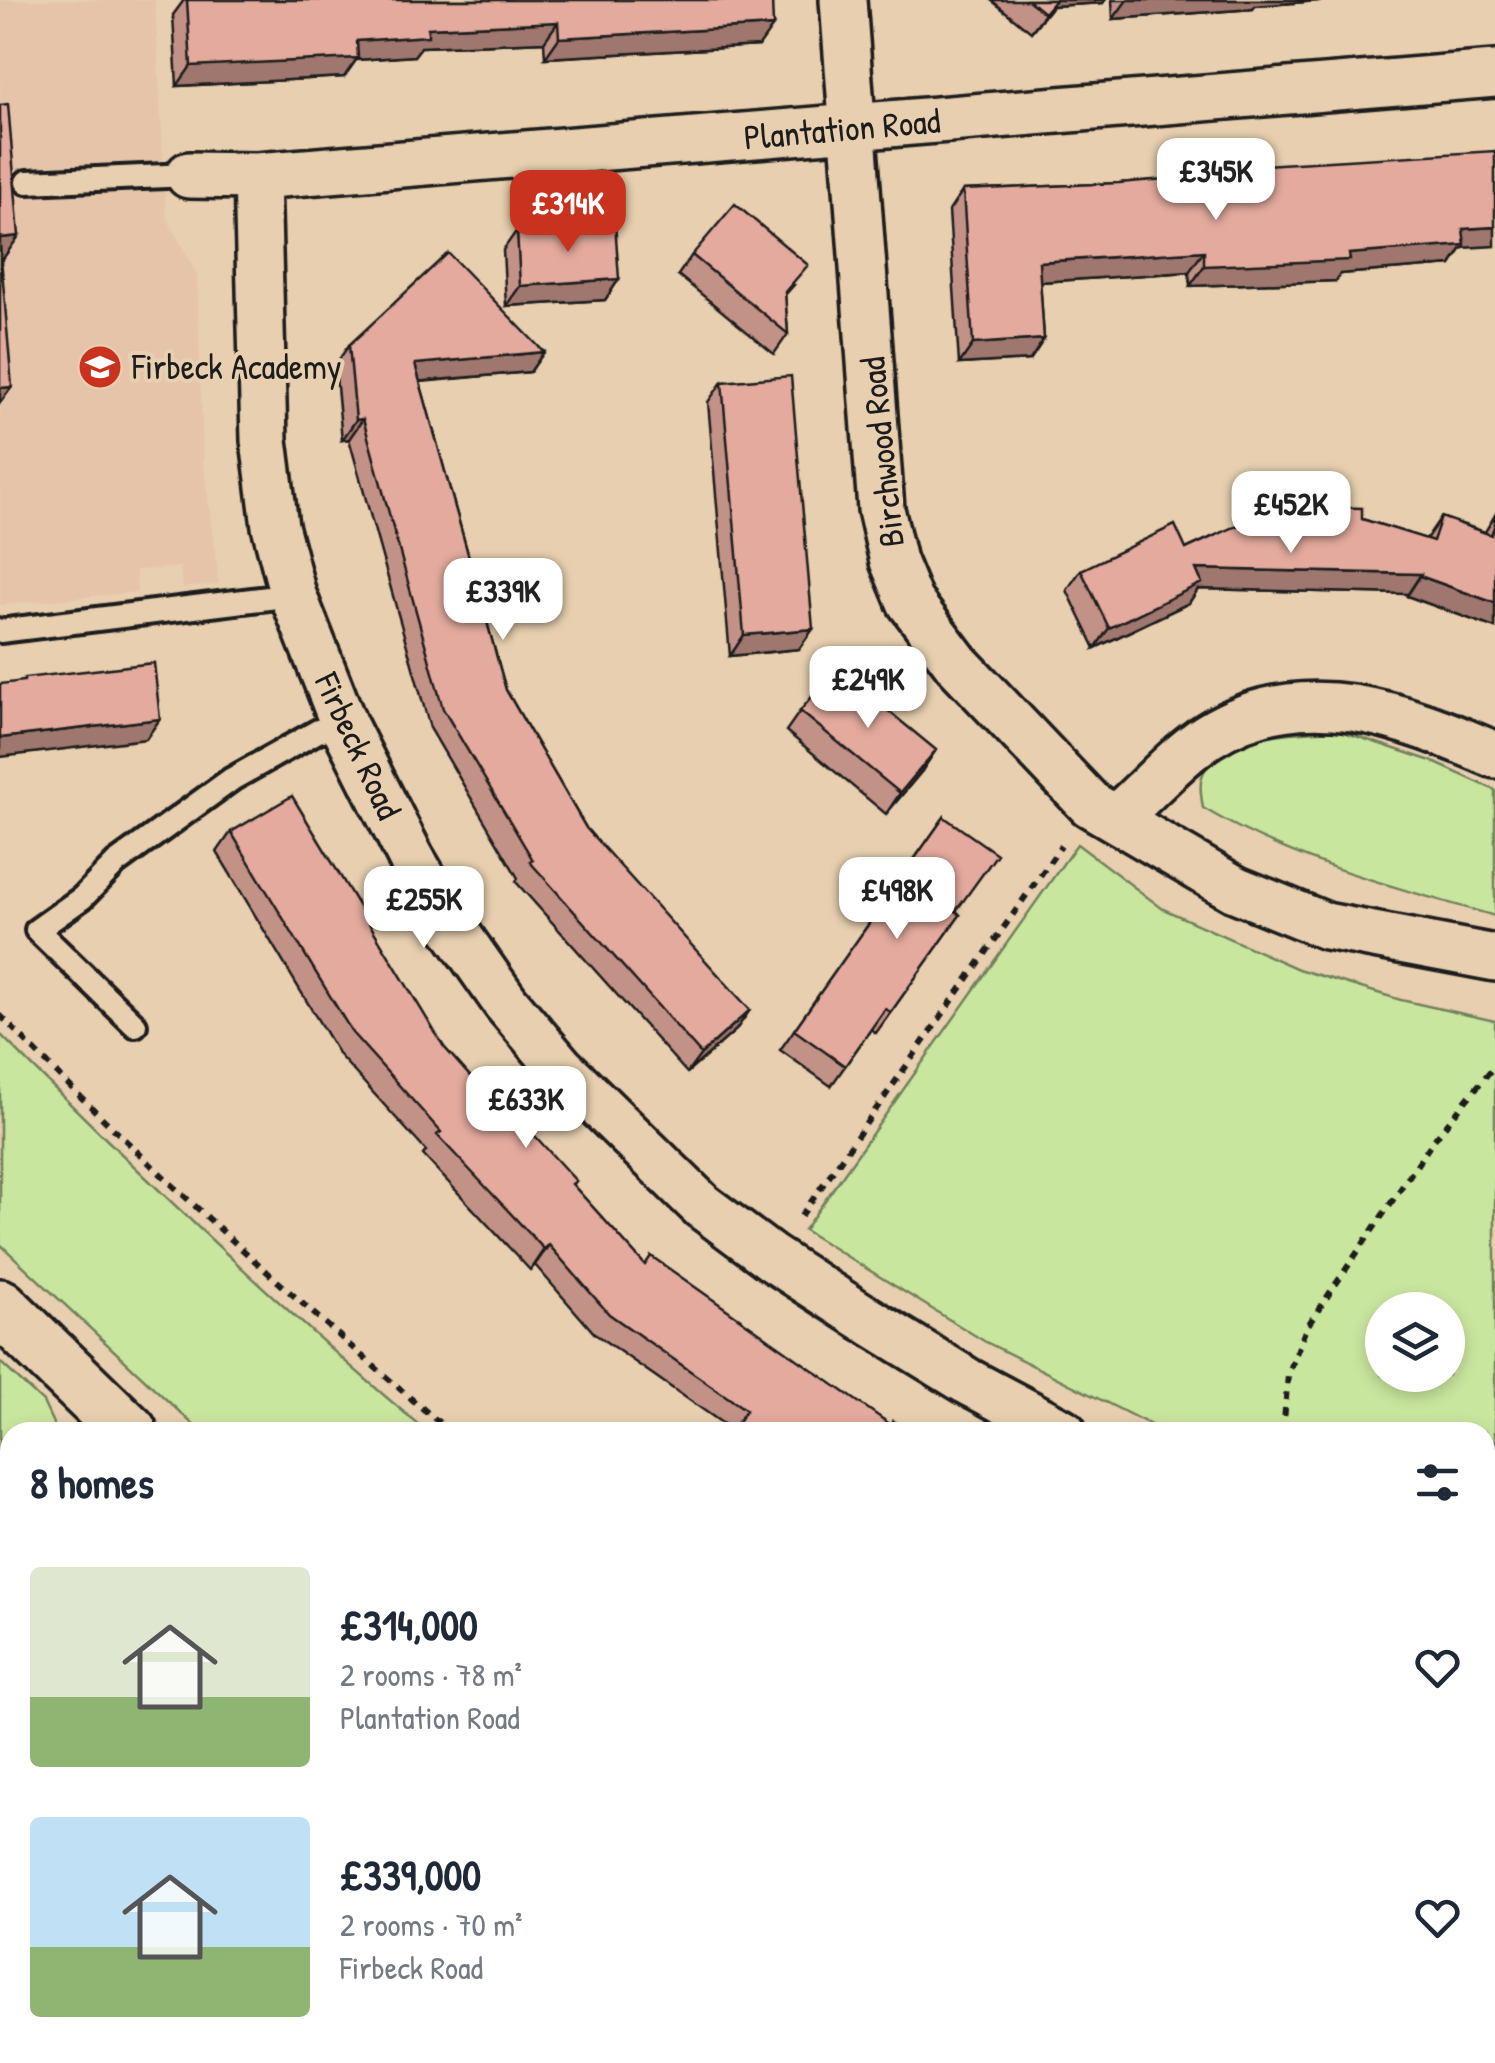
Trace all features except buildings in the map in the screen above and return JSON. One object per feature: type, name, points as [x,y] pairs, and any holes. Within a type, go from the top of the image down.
[{"type":"street","name":"Birchwood Road","points":[[843,0],[881,508],[893,561],[910,602],[958,664],[1103,811],[1235,889],[1326,926],[1495,958]]},
{"type":"street","name":"Plantation Road","points":[[189,175],[256,176],[1495,74]]},
{"type":"street","name":"Firbeck Road","points":[[256,176],[264,440],[275,526],[293,595],[344,725],[411,858],[447,919],[506,1003],[560,1067],[702,1206],[772,1258],[968,1381],[1044,1422]]},
{"type":"street","points":[[1103,811],[1207,736],[1246,718],[1285,707],[1333,704],[1386,713],[1495,755]]},
{"type":"street","points":[[0,1307],[119,1422]]},
{"type":"lane","points":[[27,182],[189,175]]},
{"type":"lane","points":[[0,631],[293,595]]},
{"type":"lane","points":[[135,1025],[37,930],[82,898],[116,864],[221,786],[318,731],[344,725]]},
{"type":"path","points":[[772,1258],[1103,811]]},
{"type":"path","points":[[0,1015],[94,1114],[438,1422]]},
{"type":"path","points":[[1284,1422],[1288,1375],[1306,1328],[1433,1141],[1495,1066]]},
{"type":"shaded area","name":"Firbeck Academy","points":[[0,0],[155,0],[166,216],[197,275],[203,460],[219,584],[183,588],[180,567],[136,570],[137,592],[0,605]]},
{"type":"green space","points":[[1338,730],[1431,761],[1495,790],[1495,916],[1309,858],[1203,808],[1203,774],[1216,757],[1230,748],[1266,736]]},
{"type":"green space","points":[[1077,844],[1163,909],[1298,969],[1401,1000],[1495,1021],[1495,1422],[1145,1422],[984,1341],[804,1230]]},
{"type":"green space","points":[[0,1034],[209,1238],[416,1422],[190,1422],[0,1244]]},
{"type":"green space","points":[[0,1362],[43,1402],[52,1422],[0,1422]]},
{"type":"place","name":"Firbeck Academy","points":[[100,367]]}]
